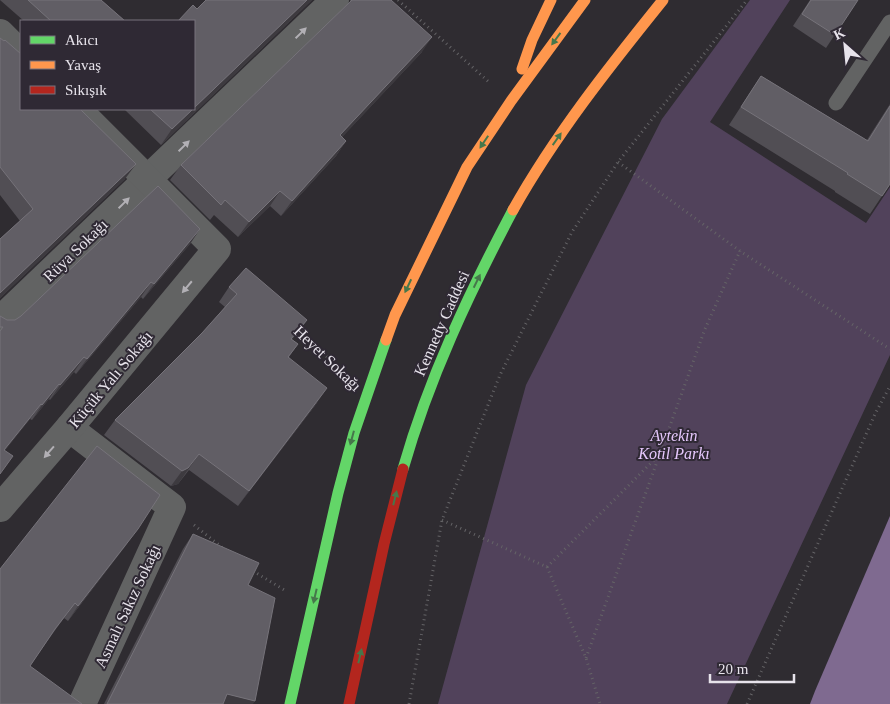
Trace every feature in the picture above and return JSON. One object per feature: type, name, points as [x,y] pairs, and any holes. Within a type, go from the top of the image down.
[{"type":"highway","points":[[511,102],[532,40],[551,0]]},
{"type":"highway","points":[[290,704],[338,493],[366,395],[394,315],[467,167],[511,102],[585,0]]},
{"type":"highway","name":"Kennedy Caddesi","points":[[349,704],[396,496],[409,447],[458,319],[505,224],[555,142],[609,67],[663,0]]},
{"type":"street","name":"Rüya Sokağı","points":[[0,320],[149,180],[335,0]]},
{"type":"street","points":[[0,33],[20,53]]},
{"type":"street","points":[[78,110],[149,180]]},
{"type":"street","name":"Küçük Yalı Sokağı","points":[[0,508],[69,428],[217,249],[149,180]]},
{"type":"street","points":[[69,428],[172,507]]},
{"type":"street","name":"Asmalı Sakız Sokağı","points":[[82,704],[172,507]]},
{"type":"lane","points":[[836,104],[890,22]]},
{"type":"path","points":[[398,0],[511,102]]},
{"type":"path","points":[[409,704],[442,520],[500,374],[572,232],[618,162],[747,0]]},
{"type":"path","points":[[618,162],[740,250],[890,348]]},
{"type":"path","points":[[586,658],[705,329],[740,250]]},
{"type":"path","name":"Heyet Sokağı","points":[[295,326],[366,395]]},
{"type":"path","points":[[747,704],[875,414],[890,386]]},
{"type":"path","points":[[547,567],[660,454]]},
{"type":"path","points":[[172,507],[224,549]]},
{"type":"path","points":[[442,520],[547,567],[586,658],[600,704]]},
{"type":"path","points":[[247,567],[312,606]]},
{"type":"green space","name":"Aytekin Kotil Parkı","points":[[750,0],[790,0],[710,122],[866,223],[890,187],[890,355],[727,704],[438,704],[526,385],[662,119]]},
{"type":"shaded area","points":[[890,516],[890,704],[810,704],[815,691]]},
{"type":"building","points":[[28,0],[101,0],[124,20],[50,20]]},
{"type":"building","points":[[206,0],[307,0],[195,107],[195,20],[179,20],[193,5],[197,9]]},
{"type":"building","points":[[352,0],[391,0],[432,37],[340,135],[346,141],[292,201],[280,191],[249,222],[225,200],[221,205],[181,165]]},
{"type":"building","points":[[811,0],[858,0],[835,35],[802,14]]},
{"type":"building","points":[[0,38],[20,53],[20,110],[81,110],[136,164],[0,293],[0,239],[33,209],[0,167]]},
{"type":"building","points":[[761,76],[868,141],[890,106],[890,184],[882,196],[741,107]]},
{"type":"building","points":[[151,110],[192,110],[172,129]]},
{"type":"building","points":[[158,186],[200,229],[154,284],[151,282],[87,359],[84,357],[41,404],[4,450],[13,456],[0,474],[0,331],[3,327],[0,327],[0,316],[7,320],[15,320],[21,316]]},
{"type":"building","points":[[246,268],[307,320],[291,339],[298,344],[288,357],[327,388],[249,491],[199,454],[188,468],[182,471],[115,420],[202,333],[237,294],[229,287]]},
{"type":"building","points":[[97,446],[160,495],[138,529],[78,606],[75,603],[30,666],[82,704],[0,704],[0,569]]},
{"type":"building","points":[[193,534],[259,563],[248,585],[275,598],[255,701],[227,694],[223,704],[107,704]]},
{"type":"traffic: fast","points":[[403,469],[413,435],[451,336],[513,210]]},
{"type":"traffic: fast","points":[[290,704],[338,493],[354,433],[386,340]]},
{"type":"traffic: slow","points":[[522,69],[532,40],[551,0]]},
{"type":"traffic: slow","points":[[386,340],[395,315],[467,167],[511,101],[585,0]]},
{"type":"traffic: slow","points":[[513,210],[565,128],[663,0]]},
{"type":"traffic: jam","points":[[349,704],[384,544],[403,469]]}]
